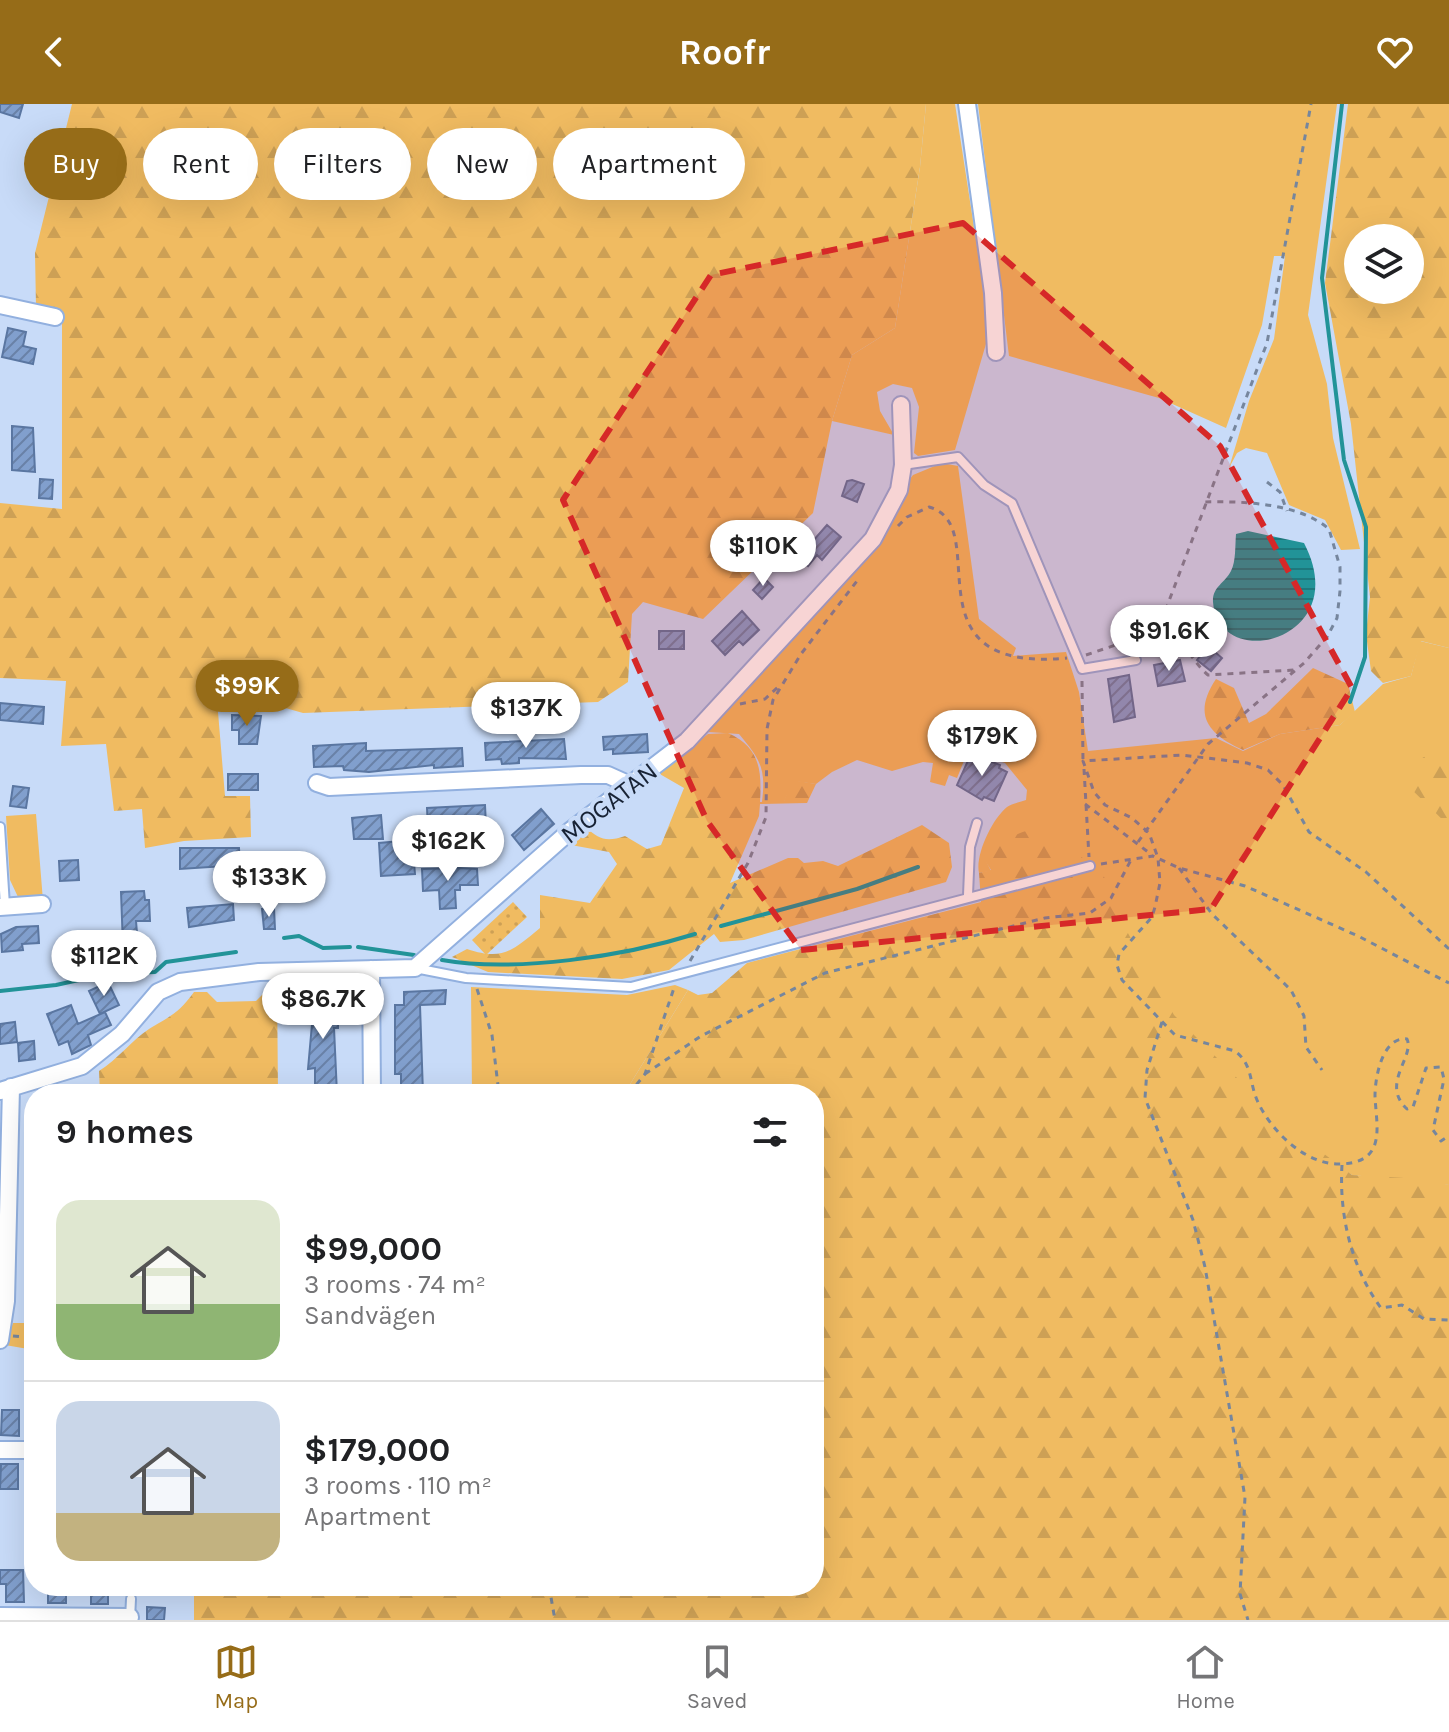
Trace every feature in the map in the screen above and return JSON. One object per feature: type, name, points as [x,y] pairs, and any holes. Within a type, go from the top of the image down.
[{"type":"street","points":[[967,104],[993,293],[996,352]]},
{"type":"street","points":[[0,305],[55,317]]},
{"type":"street","name":"MOGATAN","points":[[415,968],[570,831],[687,741],[873,539],[899,490],[903,465],[901,405]]},
{"type":"street","points":[[317,783],[329,787],[608,775],[628,784]]},
{"type":"street","points":[[2,907],[42,904]]},
{"type":"street","points":[[1,1337],[6,1301],[6,1089],[82,1066],[122,1034],[158,992],[180,982],[259,972],[415,968]]},
{"type":"street","points":[[371,969],[372,1084]]},
{"type":"street","points":[[0,1450],[24,1450]]},
{"type":"street","points":[[0,1616],[130,1618]]},
{"type":"lane","points":[[903,465],[958,457],[984,485],[1012,503],[1082,669],[1136,660]]},
{"type":"lane","points":[[968,895],[970,847],[977,823]]},
{"type":"lane","points":[[0,827],[2,907]]},
{"type":"lane","points":[[415,968],[473,978],[631,987],[968,895],[1031,883],[1090,866]]},
{"type":"lane","points":[[130,1618],[131,1599]]},
{"type":"path","points":[[891,533],[918,511],[929,507],[947,516],[954,530],[960,603],[967,623],[991,649],[1020,660],[1076,658],[1151,633],[1165,612],[1267,343],[1311,104]]},
{"type":"path","points":[[1267,482],[1280,492],[1287,511]]},
{"type":"path","points":[[1138,842],[1144,829],[1159,813],[1197,757],[1228,725],[1295,670],[1327,637],[1337,618],[1340,567],[1329,529],[1309,516],[1287,511],[1240,501],[1205,502]]},
{"type":"path","points":[[728,696],[740,704],[753,704],[765,699],[781,684],[866,568]]},
{"type":"path","points":[[1165,612],[1181,633],[1193,662],[1208,675],[1295,670]]},
{"type":"path","points":[[1082,669],[1083,761],[1090,866],[1156,857]]},
{"type":"path","points":[[645,1074],[651,1047],[682,973],[748,863],[766,817],[767,729],[781,684]]},
{"type":"path","points":[[1083,761],[1197,757],[1247,763],[1268,770],[1283,785],[1309,832],[1366,872],[1449,949]]},
{"type":"path","points":[[1083,761],[1089,784],[1105,805],[1144,829],[1154,841],[1160,883],[1152,917],[1119,954],[1117,965],[1122,980],[1162,1022],[1175,1035],[1235,1051],[1250,1068],[1256,1097],[1279,1133],[1312,1158],[1342,1165],[1354,1162],[1376,1145],[1380,1134],[1375,1099],[1380,1066],[1391,1043],[1399,1038],[1410,1043],[1398,1070],[1398,1095],[1403,1105],[1407,1109],[1418,1101],[1426,1068],[1441,1067],[1444,1079],[1433,1130],[1441,1141],[1449,1136]]},
{"type":"path","points":[[1085,804],[1156,857],[1179,868],[1245,886],[1358,936],[1449,983]]},
{"type":"path","points":[[637,1084],[645,1074],[701,1036],[825,973],[1045,918],[1090,913],[1111,898],[1132,858]]},
{"type":"path","points":[[1179,868],[1212,914],[1291,990],[1304,1016],[1306,1047],[1322,1070]]},
{"type":"path","points":[[473,978],[492,1035],[498,1084]]},
{"type":"path","points":[[1162,1022],[1147,1070],[1145,1098],[1193,1220],[1205,1267],[1245,1497],[1240,1594],[1248,1620]]},
{"type":"path","points":[[1342,1165],[1340,1206],[1357,1263],[1372,1295],[1381,1308],[1402,1305],[1424,1319],[1449,1320]]},
{"type":"path","points":[[1,1337],[24,1338]]},
{"type":"path","points":[[551,1596],[555,1620]]},
{"type":"highlighted area","points":[[963,223],[1220,446],[1352,688],[1211,909],[801,950],[707,821],[563,500],[711,275]]},
{"type":"green space","points":[[72,104],[926,104],[920,167],[895,328],[852,355],[832,421],[813,513],[703,619],[643,602],[632,614],[628,682],[598,702],[303,713],[216,688],[225,796],[250,796],[251,837],[184,841],[145,848],[142,809],[114,811],[106,744],[61,746],[66,681],[0,678],[0,503],[62,509],[62,314],[36,307],[35,253],[48,200],[127,200],[127,128],[66,128]]},
{"type":"green space","points":[[926,104],[955,104],[986,305],[988,337],[955,450],[918,456],[914,453],[919,407],[912,388],[893,384],[877,392],[880,411],[894,435],[832,421],[852,355],[895,328],[920,167]]},
{"type":"green space","points":[[978,104],[1337,104],[1308,315],[1327,384],[1333,438],[1360,549],[1341,550],[1325,520],[1289,505],[1267,453],[1246,448],[1237,453],[1229,468],[1249,401],[1274,339],[1285,256],[1274,256],[1262,325],[1226,428],[1159,398],[1009,356]]},
{"type":"green space","points":[[1348,104],[1449,104],[1449,648],[1421,641],[1411,676],[1383,683],[1371,671],[1366,634],[1370,597],[1351,424],[1325,283]]},
{"type":"green space","points":[[942,463],[958,466],[979,619],[1016,648],[1013,656],[1066,652],[1079,692],[1088,751],[1216,738],[1243,751],[1280,734],[1340,725],[1383,684],[1411,676],[1420,641],[1449,648],[1449,1185],[1352,1175],[1277,1127],[986,861],[991,871],[979,873],[982,847],[996,820],[1007,807],[1026,800],[1027,790],[1005,763],[968,751],[957,778],[949,775],[945,786],[930,782],[933,763],[923,762],[892,771],[857,760],[816,784],[793,781],[784,802],[762,802],[760,765],[746,743],[739,734],[708,732],[785,644],[913,475]]},
{"type":"green space","points":[[1313,668],[1348,684],[1355,712],[1340,725],[1280,734],[1243,750],[1221,737],[1207,722],[1205,703],[1216,679],[1234,688],[1249,723],[1266,714]]},
{"type":"green space","points":[[728,733],[747,745],[757,761],[760,802],[784,801],[792,780],[816,784],[807,803],[760,804],[759,816],[730,883],[788,858],[798,858],[804,863],[823,861],[838,866],[922,825],[949,843],[952,867],[946,882],[744,940],[720,942],[714,934],[669,970],[622,979],[488,972],[452,957],[467,949],[499,954],[522,943],[540,928],[540,895],[590,903],[617,864],[609,852],[571,845],[586,827],[604,839],[625,836],[647,849],[661,845],[684,788],[658,773],[708,734]]},
{"type":"green space","points":[[1449,742],[1449,826],[1407,785],[1404,769]]},
{"type":"green space","points":[[36,814],[43,901],[18,897],[10,880],[6,816]]},
{"type":"green space","points":[[1042,826],[1103,874],[1120,919],[1174,1015],[1247,1088],[1277,1126],[1311,1144],[1352,1175],[1423,1179],[1449,1185],[1449,1620],[194,1620],[194,1596],[824,1596],[824,1084],[630,1084],[688,990],[698,995],[712,993],[747,963],[981,902],[979,873],[991,870],[985,861],[996,847],[1025,831]]},
{"type":"green space","points":[[513,902],[527,917],[486,955],[472,940]]},
{"type":"green space","points":[[277,980],[278,1084],[100,1084],[99,1071],[143,1033],[178,1010],[194,992],[207,992],[217,1002],[256,1001]]},
{"type":"green space","points":[[675,985],[688,990],[630,1084],[472,1084],[471,987],[627,995]]},
{"type":"green space","points":[[13,1323],[24,1323],[24,1348],[5,1345]]},
{"type":"shaded area","points":[[1248,531],[1304,543],[1315,577],[1312,604],[1299,624],[1280,636],[1257,641],[1236,637],[1220,624],[1213,602],[1219,585],[1233,567],[1236,534]]},
{"type":"building","points":[[0,104],[23,104],[19,118],[0,112]]},
{"type":"building","points":[[8,328],[26,332],[23,346],[36,349],[33,364],[2,357]]},
{"type":"building","points":[[12,426],[33,428],[35,472],[12,470]]},
{"type":"building","points":[[40,479],[53,480],[52,499],[39,498]]},
{"type":"building","points":[[847,481],[864,484],[857,502],[842,496]]},
{"type":"building","points":[[827,525],[841,537],[822,560],[817,555],[808,566],[791,553],[799,544],[806,549]]},
{"type":"building","points":[[764,578],[773,587],[762,599],[753,590]]},
{"type":"building","points":[[742,611],[759,630],[743,645],[739,641],[725,655],[712,641]]},
{"type":"building","points":[[659,631],[684,631],[684,649],[659,649]]},
{"type":"building","points":[[1208,646],[1222,658],[1211,671],[1197,660]]},
{"type":"building","points":[[1180,660],[1185,681],[1158,686],[1154,665]]},
{"type":"building","points":[[1129,675],[1135,717],[1114,722],[1108,679]]},
{"type":"building","points":[[0,703],[44,707],[43,724],[0,720]]},
{"type":"building","points":[[232,715],[261,716],[257,744],[239,744],[239,730],[232,730]]},
{"type":"building","points":[[647,734],[648,752],[613,754],[613,749],[604,750],[603,737]]},
{"type":"building","points":[[564,739],[566,759],[519,758],[519,763],[502,764],[501,759],[486,760],[485,743]]},
{"type":"building","points":[[366,743],[366,751],[462,748],[463,766],[434,768],[434,765],[369,772],[344,770],[343,766],[314,767],[313,746]]},
{"type":"building","points":[[971,754],[1000,765],[999,768],[1007,772],[994,801],[984,797],[982,800],[957,785]]},
{"type":"building","points":[[228,774],[258,774],[258,790],[228,790]]},
{"type":"building","points":[[13,786],[29,788],[26,808],[10,806]]},
{"type":"building","points":[[485,805],[486,826],[428,829],[427,808]]},
{"type":"building","points":[[541,809],[554,824],[524,850],[512,835]]},
{"type":"building","points":[[381,815],[383,839],[354,839],[352,818]]},
{"type":"building","points":[[412,840],[415,874],[381,876],[379,843]]},
{"type":"building","points":[[180,848],[239,848],[240,865],[180,869]]},
{"type":"building","points":[[78,860],[79,880],[60,881],[59,861]]},
{"type":"building","points":[[422,869],[477,869],[478,885],[460,885],[460,890],[455,890],[456,908],[440,909],[439,890],[423,891]]},
{"type":"building","points":[[277,876],[305,876],[305,899],[277,900]]},
{"type":"building","points":[[144,891],[145,900],[149,900],[150,921],[136,921],[138,945],[123,946],[121,892]]},
{"type":"building","points":[[233,904],[234,920],[189,927],[187,908]]},
{"type":"building","points":[[274,908],[275,929],[264,929],[262,909]]},
{"type":"building","points":[[38,926],[39,943],[22,944],[23,950],[2,952],[1,934],[16,927]]},
{"type":"building","points":[[108,982],[119,1005],[100,1014],[89,991]]},
{"type":"building","points":[[446,990],[445,1004],[420,1005],[423,1084],[401,1084],[401,1074],[395,1074],[395,1005],[404,1005],[404,992]]},
{"type":"building","points":[[338,995],[338,1028],[334,1028],[337,1084],[315,1084],[315,1068],[308,1069],[313,1013],[304,1013],[304,997]]},
{"type":"building","points":[[71,1005],[78,1024],[105,1012],[111,1025],[88,1035],[91,1045],[72,1054],[68,1041],[59,1045],[47,1014]]},
{"type":"building","points":[[15,1022],[17,1042],[0,1044],[0,1024]]},
{"type":"building","points":[[34,1041],[35,1059],[19,1061],[18,1043]]},
{"type":"building","points":[[2,1410],[19,1410],[19,1436],[1,1435]]},
{"type":"building","points":[[1,1464],[18,1464],[18,1489],[0,1489]]},
{"type":"building","points":[[0,1570],[23,1570],[24,1602],[6,1602],[6,1584],[0,1584]]},
{"type":"building","points":[[48,1596],[66,1596],[66,1603],[48,1603]]},
{"type":"building","points":[[91,1596],[108,1596],[108,1604],[91,1604]]},
{"type":"building","points":[[147,1607],[165,1608],[164,1620],[147,1620]]},
{"type":"waterway","points":[[1342,104],[1322,278],[1344,460],[1366,527],[1365,657],[1350,702]]},
{"type":"waterway","points":[[721,926],[857,889],[918,867]]},
{"type":"waterway","points":[[442,960],[502,965],[570,960],[636,949],[695,934]]},
{"type":"waterway","points":[[284,938],[299,936],[323,948],[350,947]]},
{"type":"waterway","points":[[358,947],[414,955]]},
{"type":"waterway","points":[[0,991],[56,985],[106,974],[155,972],[166,962],[236,952]]}]
